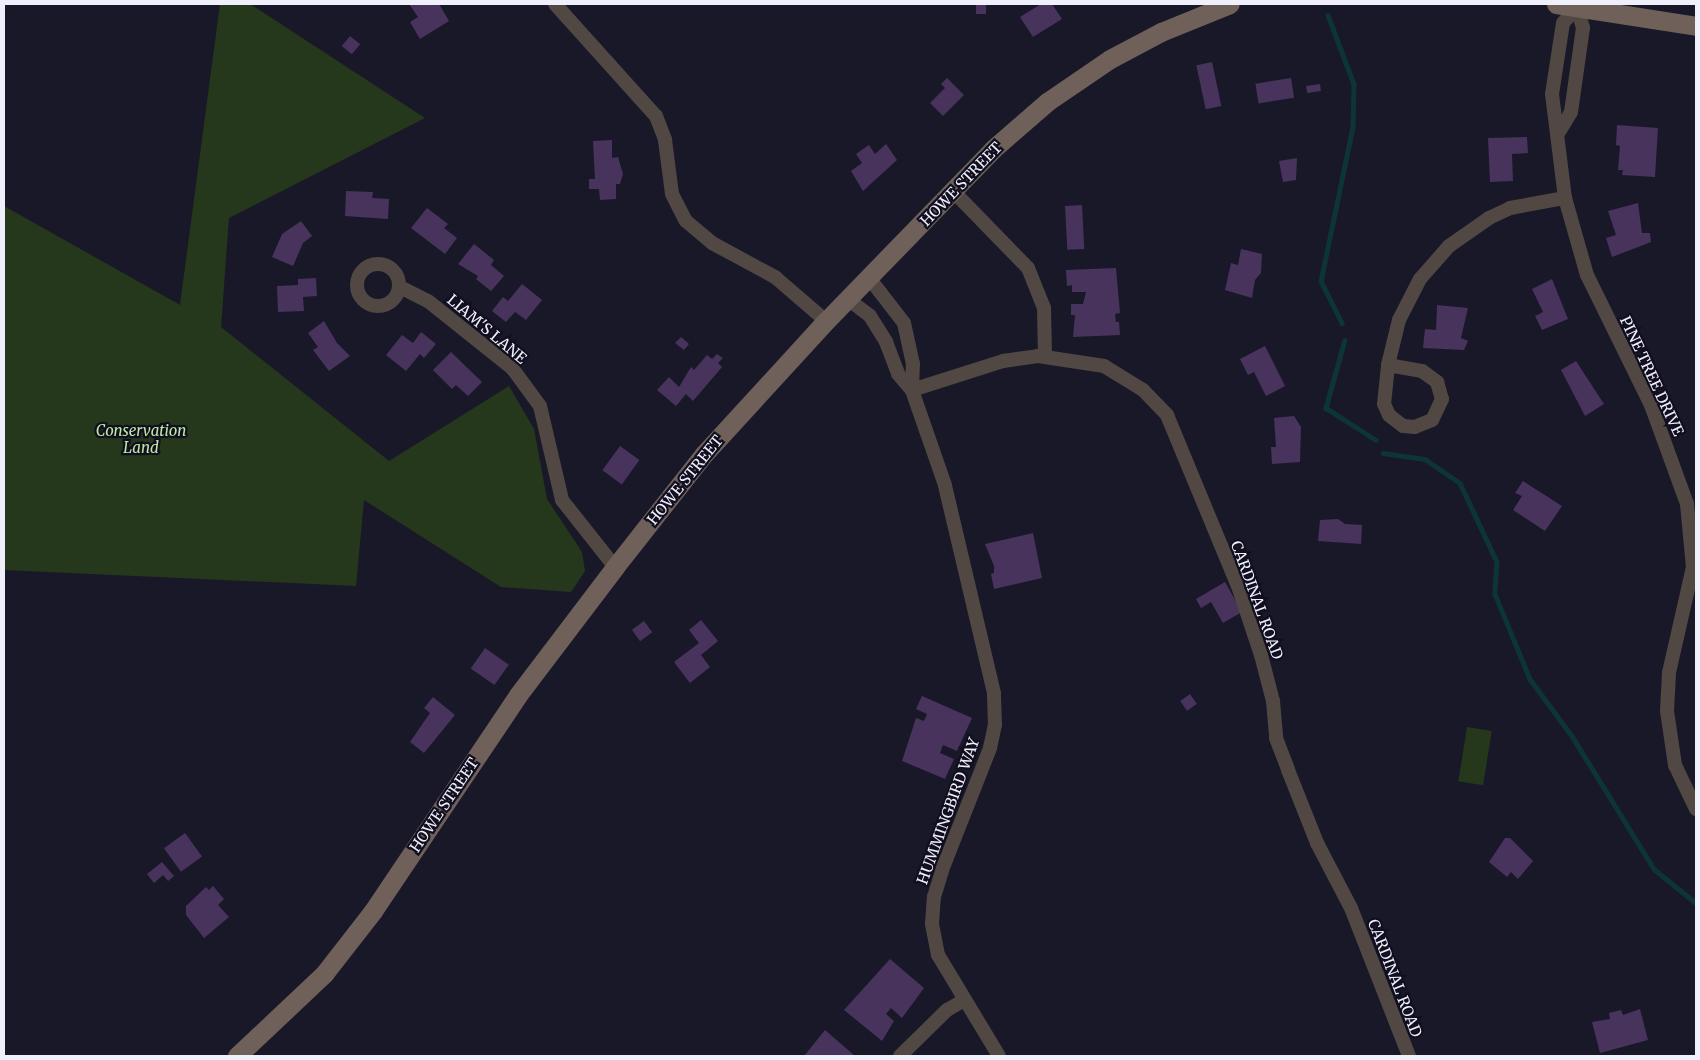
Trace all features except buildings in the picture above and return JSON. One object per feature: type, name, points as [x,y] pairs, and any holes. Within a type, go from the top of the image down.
[{"type":"street","points":[[555,4],[656,116],[665,140],[672,194],[686,221],[712,243],[756,263],[826,320]]},
{"type":"street","name":"HOWE STREET","points":[[237,1056],[324,974],[373,910],[518,695],[615,568],[704,454],[826,320],[849,300],[993,149],[1047,102],[1110,58],[1161,32],[1230,4]]},
{"type":"street","points":[[1556,4],[1696,26]]},
{"type":"street","points":[[1559,132],[1571,112],[1583,28],[1577,7]]},
{"type":"street","name":"PINE TREE DRIVE","points":[[1577,7],[1563,23],[1552,94],[1559,132],[1565,198],[1587,275],[1651,406],[1687,504],[1693,567],[1669,673],[1667,711],[1675,764],[1696,809]]},
{"type":"street","points":[[954,191],[1028,268],[1044,308],[1045,356]]},
{"type":"street","points":[[1388,365],[1422,371],[1437,382],[1442,399],[1432,420],[1409,427],[1389,415],[1384,398],[1388,365],[1409,298],[1449,246],[1468,230],[1510,208],[1565,198]]},
{"type":"street","name":"HUMMINGBIRD WAY","points":[[870,278],[904,323],[913,364],[912,390],[945,485],[994,693],[995,725],[990,748],[934,898],[934,942],[964,1000],[999,1056]]},
{"type":"street","name":"LIAM'S LANE","points":[[400,287],[428,301],[512,368],[540,406],[562,500],[615,568]]},
{"type":"street","name":"HUMMINGBIRD WAY","points":[[849,300],[870,316],[886,342],[898,374],[912,390]]},
{"type":"street","name":"CARDINAL ROAD","points":[[912,390],[1003,361],[1045,356],[1104,366],[1143,390],[1167,415],[1238,586],[1261,654],[1273,701],[1276,738],[1288,770],[1317,843],[1351,908],[1409,1056]]},
{"type":"street","points":[[900,1056],[947,1010],[964,1000]]},
{"type":"green space","name":"Conservation Land","points":[[220,4],[250,4],[425,118],[229,218],[221,327],[389,461],[509,386],[534,429],[547,499],[582,552],[585,571],[571,592],[501,587],[364,500],[356,586],[4,570],[4,206],[180,305]]},
{"type":"green space","points":[[1467,727],[1492,731],[1483,785],[1458,781]]},
{"type":"waterway","points":[[1328,15],[1354,84],[1353,127],[1321,281],[1342,323]]},
{"type":"waterway","points":[[1345,340],[1326,408],[1376,440]]},
{"type":"waterway","points":[[1383,453],[1425,459],[1460,483],[1497,562],[1495,594],[1530,679],[1572,736],[1654,869],[1696,903]]}]
